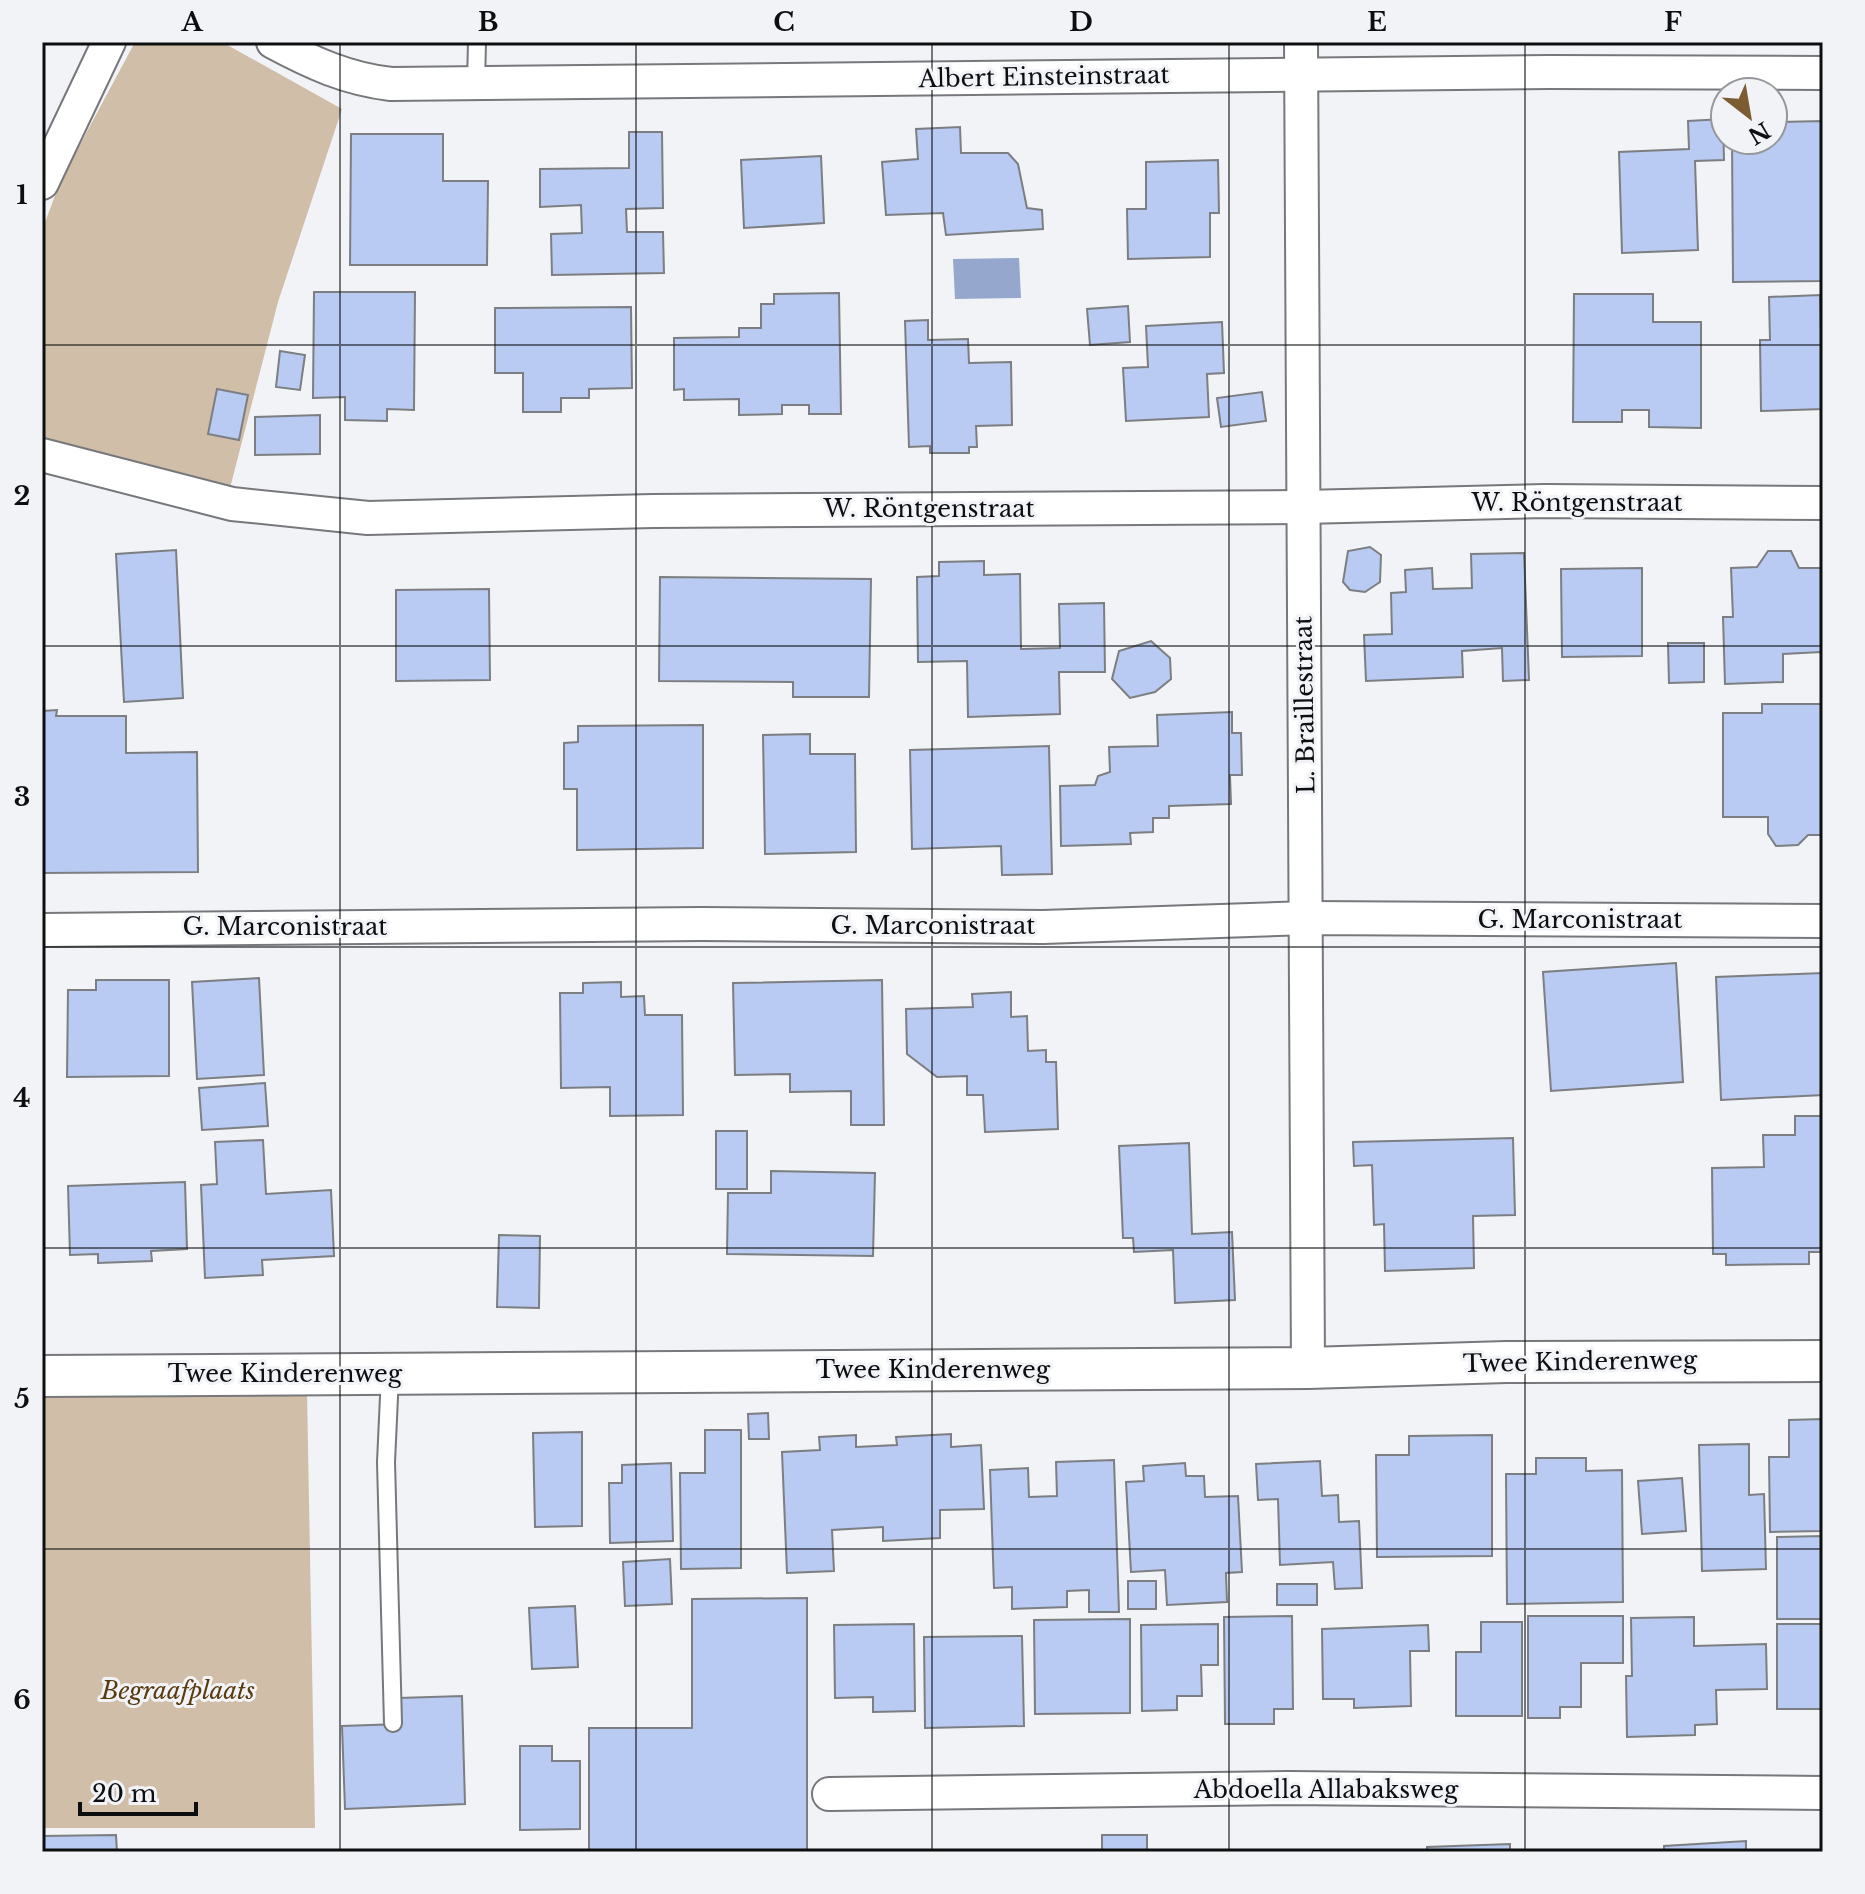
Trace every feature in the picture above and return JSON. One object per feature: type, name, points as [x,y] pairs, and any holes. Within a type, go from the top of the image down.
[{"type":"street","points":[[42,183],[109,42]]},
{"type":"street","name":"Albert Einsteinstraat","points":[[273,42],[329,71],[360,81],[476,83],[1823,73]]},
{"type":"street","name":"L. Braillestraat","points":[[1301,42],[1308,1368]]},
{"type":"street","name":"W. Röntgenstraat","points":[[42,455],[232,504],[368,518],[653,511],[1304,507],[1545,501],[1823,503]]},
{"type":"street","name":"G. Marconistraat","points":[[42,930],[701,924],[1043,927],[1308,918],[1823,921]]},
{"type":"street","name":"Twee Kinderenweg","points":[[42,1376],[1308,1368],[1506,1362],[1823,1361]]},
{"type":"street","name":"Abdoella Allabaksweg","points":[[829,1794],[1288,1788],[1823,1793]]},
{"type":"lane","points":[[476,83],[477,42]]},
{"type":"lane","points":[[390,1373],[386,1462],[393,1723]]},
{"type":"green space","points":[[135,42],[222,42],[342,109],[278,302],[229,492],[42,440],[42,230],[61,180]]},
{"type":"green space","name":"Begraafplaats","points":[[307,1392],[315,1828],[42,1828],[42,1394]]},
{"type":"water","points":[[1019,258],[1021,298],[955,299],[953,259]]},
{"type":"building","points":[[1709,120],[1709,156],[1724,156],[1724,160],[1695,161],[1698,250],[1622,253],[1619,152],[1689,149],[1688,121]]},
{"type":"building","points":[[1823,121],[1823,281],[1733,282],[1732,156],[1789,156],[1789,122]]},
{"type":"building","points":[[960,127],[961,153],[1008,153],[1018,164],[1027,208],[1042,210],[1043,229],[946,235],[943,213],[886,215],[882,162],[918,159],[916,129]]},
{"type":"building","points":[[629,132],[662,132],[663,208],[626,209],[627,232],[663,232],[664,273],[552,275],[551,234],[582,233],[581,205],[540,207],[540,169],[629,168]]},
{"type":"building","points":[[351,134],[443,134],[443,181],[488,181],[487,265],[350,265]]},
{"type":"building","points":[[821,156],[824,223],[744,228],[741,160]]},
{"type":"building","points":[[1218,160],[1219,213],[1210,213],[1210,257],[1128,259],[1127,209],[1146,209],[1146,162]]},
{"type":"building","points":[[314,292],[415,292],[414,410],[387,409],[387,421],[345,420],[345,397],[313,398]]},
{"type":"building","points":[[839,293],[841,414],[809,414],[809,405],[782,405],[782,414],[739,415],[739,399],[684,400],[684,389],[674,390],[674,338],[739,337],[739,328],[761,328],[761,304],[774,304],[774,294]]},
{"type":"building","points":[[1574,294],[1653,294],[1653,322],[1701,322],[1701,428],[1649,427],[1649,410],[1622,410],[1622,422],[1573,422]]},
{"type":"building","points":[[1820,295],[1823,409],[1761,411],[1760,340],[1770,340],[1769,297]]},
{"type":"building","points":[[1128,306],[1130,342],[1090,345],[1087,309]]},
{"type":"building","points":[[631,307],[632,388],[589,389],[589,398],[561,398],[561,412],[523,412],[523,373],[495,373],[495,308]]},
{"type":"building","points":[[928,320],[928,340],[968,339],[969,363],[1011,362],[1012,425],[976,426],[977,447],[969,447],[969,453],[930,453],[930,446],[909,447],[905,321]]},
{"type":"building","points":[[1222,322],[1224,373],[1207,374],[1209,417],[1126,421],[1123,368],[1148,367],[1146,326]]},
{"type":"building","points":[[280,351],[305,355],[300,390],[276,387]]},
{"type":"building","points":[[217,389],[248,395],[239,440],[208,434]]},
{"type":"building","points":[[1262,392],[1266,421],[1221,427],[1217,398]]},
{"type":"building","points":[[320,415],[320,454],[255,455],[255,417]]},
{"type":"building","points":[[1370,547],[1381,555],[1380,582],[1365,592],[1350,590],[1343,582],[1348,551]]},
{"type":"building","points":[[176,550],[183,698],[124,702],[116,554]]},
{"type":"building","points":[[1768,551],[1791,551],[1799,568],[1823,568],[1823,699],[1821,652],[1783,654],[1783,682],[1725,684],[1723,617],[1733,617],[1731,568],[1757,567]]},
{"type":"building","points":[[1524,553],[1529,680],[1503,681],[1502,648],[1462,651],[1463,677],[1366,681],[1364,635],[1392,634],[1391,593],[1406,592],[1405,570],[1432,568],[1433,589],[1472,588],[1471,554]]},
{"type":"building","points":[[984,561],[984,575],[1020,574],[1021,649],[1060,648],[1059,604],[1104,603],[1105,672],[1059,672],[1060,714],[968,717],[967,661],[918,662],[917,577],[939,576],[939,562]]},
{"type":"building","points":[[1642,568],[1642,656],[1562,657],[1561,569]]},
{"type":"building","points":[[660,577],[871,579],[869,697],[793,697],[793,682],[659,681]]},
{"type":"building","points":[[489,589],[490,680],[396,681],[396,590]]},
{"type":"building","points":[[1151,641],[1170,658],[1171,679],[1155,692],[1130,698],[1112,679],[1119,651]]},
{"type":"building","points":[[1668,643],[1704,643],[1704,682],[1669,683]]},
{"type":"building","points":[[1762,704],[1823,704],[1823,835],[1808,835],[1798,845],[1776,846],[1768,834],[1768,817],[1723,817],[1723,713],[1762,713]]},
{"type":"building","points":[[57,710],[56,716],[126,716],[126,753],[197,752],[198,872],[42,873],[42,711]]},
{"type":"building","points":[[1232,712],[1232,733],[1241,733],[1242,775],[1230,775],[1231,804],[1169,806],[1169,818],[1153,818],[1153,832],[1130,833],[1131,844],[1061,846],[1060,786],[1095,785],[1098,776],[1110,772],[1109,747],[1158,746],[1157,715]]},
{"type":"building","points":[[703,725],[703,848],[577,850],[577,789],[564,789],[564,743],[578,742],[578,726]]},
{"type":"building","points":[[810,734],[810,754],[855,754],[856,852],[765,854],[763,735]]},
{"type":"building","points":[[1049,746],[1052,874],[1002,875],[1001,846],[912,849],[910,750]]},
{"type":"building","points":[[1676,963],[1683,1082],[1551,1091],[1543,972]]},
{"type":"building","points":[[1823,973],[1823,1095],[1721,1100],[1716,977]]},
{"type":"building","points":[[259,978],[264,1075],[197,1079],[192,982]]},
{"type":"building","points":[[96,980],[169,980],[169,1076],[67,1077],[68,990],[96,990]]},
{"type":"building","points":[[882,980],[884,1125],[851,1125],[851,1091],[790,1092],[790,1074],[735,1075],[733,983]]},
{"type":"building","points":[[621,982],[621,997],[644,996],[645,1015],[682,1015],[683,1115],[610,1116],[610,1087],[561,1088],[560,993],[583,993],[583,983]]},
{"type":"building","points":[[1011,992],[1011,1017],[1027,1016],[1028,1051],[1046,1050],[1046,1062],[1056,1062],[1058,1129],[985,1132],[983,1095],[967,1095],[967,1076],[937,1077],[907,1054],[906,1009],[973,1007],[972,994]]},
{"type":"building","points":[[265,1083],[268,1126],[202,1130],[199,1088]]},
{"type":"building","points":[[1795,1116],[1823,1116],[1823,1252],[1809,1252],[1809,1264],[1726,1265],[1726,1254],[1713,1254],[1712,1168],[1764,1167],[1763,1135],[1795,1135]]},
{"type":"building","points":[[716,1131],[747,1131],[747,1189],[716,1189]]},
{"type":"building","points":[[1513,1138],[1515,1215],[1473,1216],[1474,1268],[1385,1271],[1384,1224],[1374,1225],[1372,1165],[1354,1166],[1353,1142]]},
{"type":"building","points":[[263,1140],[266,1194],[331,1190],[334,1256],[262,1260],[263,1275],[205,1278],[201,1185],[217,1184],[215,1142]]},
{"type":"building","points":[[1189,1143],[1192,1234],[1232,1232],[1235,1300],[1175,1303],[1173,1250],[1134,1252],[1133,1238],[1123,1238],[1119,1146]]},
{"type":"building","points":[[771,1171],[875,1173],[873,1256],[727,1254],[728,1193],[771,1193]]},
{"type":"building","points":[[185,1182],[187,1249],[151,1251],[152,1261],[98,1263],[98,1254],[70,1255],[68,1186]]},
{"type":"building","points":[[499,1235],[540,1236],[539,1308],[497,1307]]},
{"type":"building","points":[[768,1413],[769,1439],[749,1439],[748,1414]]},
{"type":"building","points":[[1823,1419],[1823,1531],[1770,1532],[1769,1457],[1789,1457],[1789,1420]]},
{"type":"building","points":[[705,1430],[741,1430],[741,1568],[681,1569],[680,1473],[705,1473]]},
{"type":"building","points":[[582,1432],[582,1526],[535,1527],[533,1433]]},
{"type":"building","points":[[951,1434],[951,1447],[981,1445],[984,1509],[940,1510],[940,1538],[883,1541],[883,1527],[832,1530],[834,1571],[787,1573],[782,1452],[820,1450],[819,1437],[856,1435],[856,1447],[897,1445],[896,1437]]},
{"type":"building","points":[[1492,1435],[1492,1556],[1377,1557],[1376,1455],[1409,1455],[1409,1436]]},
{"type":"building","points":[[1749,1444],[1749,1495],[1764,1494],[1766,1569],[1702,1571],[1699,1445]]},
{"type":"building","points":[[1536,1458],[1586,1458],[1586,1471],[1622,1470],[1623,1602],[1507,1604],[1506,1474],[1536,1474]]},
{"type":"building","points":[[1114,1460],[1119,1612],[1089,1612],[1089,1590],[1067,1591],[1067,1607],[1012,1609],[1012,1587],[994,1588],[990,1470],[1028,1468],[1029,1497],[1057,1496],[1056,1462]]},
{"type":"building","points":[[1320,1461],[1322,1496],[1338,1495],[1339,1522],[1359,1521],[1362,1588],[1335,1589],[1333,1562],[1280,1565],[1278,1499],[1258,1500],[1256,1464]]},
{"type":"building","points":[[671,1463],[673,1541],[610,1543],[609,1483],[622,1483],[622,1465]]},
{"type":"building","points":[[1185,1463],[1186,1476],[1204,1476],[1205,1497],[1238,1496],[1242,1572],[1226,1573],[1227,1602],[1167,1605],[1165,1570],[1131,1572],[1126,1482],[1144,1481],[1143,1466]]},
{"type":"building","points":[[1682,1478],[1686,1531],[1642,1534],[1638,1481]]},
{"type":"building","points":[[1823,1536],[1823,1619],[1777,1619],[1777,1537]]},
{"type":"building","points":[[670,1559],[672,1604],[625,1606],[623,1562]]},
{"type":"building","points":[[1128,1581],[1156,1581],[1156,1609],[1128,1609]]},
{"type":"building","points":[[1277,1584],[1317,1584],[1317,1605],[1277,1605]]},
{"type":"building","points":[[807,1598],[807,1852],[589,1852],[589,1728],[692,1728],[692,1599]]},
{"type":"building","points":[[575,1606],[578,1667],[532,1669],[529,1608]]},
{"type":"building","points":[[1292,1616],[1293,1709],[1274,1709],[1274,1724],[1225,1724],[1224,1617]]},
{"type":"building","points":[[1528,1616],[1623,1616],[1623,1663],[1581,1663],[1581,1707],[1560,1707],[1560,1718],[1528,1718]]},
{"type":"building","points":[[1694,1617],[1694,1646],[1766,1644],[1767,1689],[1716,1690],[1717,1724],[1695,1725],[1695,1735],[1627,1737],[1626,1676],[1632,1676],[1631,1618]]},
{"type":"building","points":[[1130,1619],[1130,1713],[1035,1714],[1034,1620]]},
{"type":"building","points":[[1481,1622],[1522,1622],[1522,1716],[1456,1716],[1456,1652],[1481,1652]]},
{"type":"building","points":[[914,1624],[915,1711],[873,1712],[873,1697],[835,1698],[834,1625]]},
{"type":"building","points":[[1218,1624],[1218,1665],[1201,1665],[1202,1696],[1177,1696],[1177,1710],[1142,1711],[1141,1625]]},
{"type":"building","points":[[1777,1624],[1823,1624],[1823,1709],[1777,1709]]},
{"type":"building","points":[[1428,1625],[1429,1651],[1410,1651],[1411,1706],[1354,1708],[1354,1699],[1323,1699],[1322,1629]]},
{"type":"building","points":[[1022,1636],[1024,1726],[925,1728],[924,1637]]},
{"type":"building","points":[[462,1696],[465,1804],[345,1809],[342,1726],[400,1724],[399,1698]]},
{"type":"building","points":[[520,1746],[552,1746],[552,1761],[580,1761],[580,1829],[520,1830]]},
{"type":"building","points":[[116,1835],[117,1852],[42,1852],[42,1836]]},
{"type":"building","points":[[1102,1835],[1147,1835],[1147,1852],[1102,1852]]},
{"type":"building","points":[[1746,1841],[1746,1852],[1664,1852],[1664,1846]]},
{"type":"building","points":[[1510,1844],[1510,1852],[1427,1852],[1427,1847]]}]
